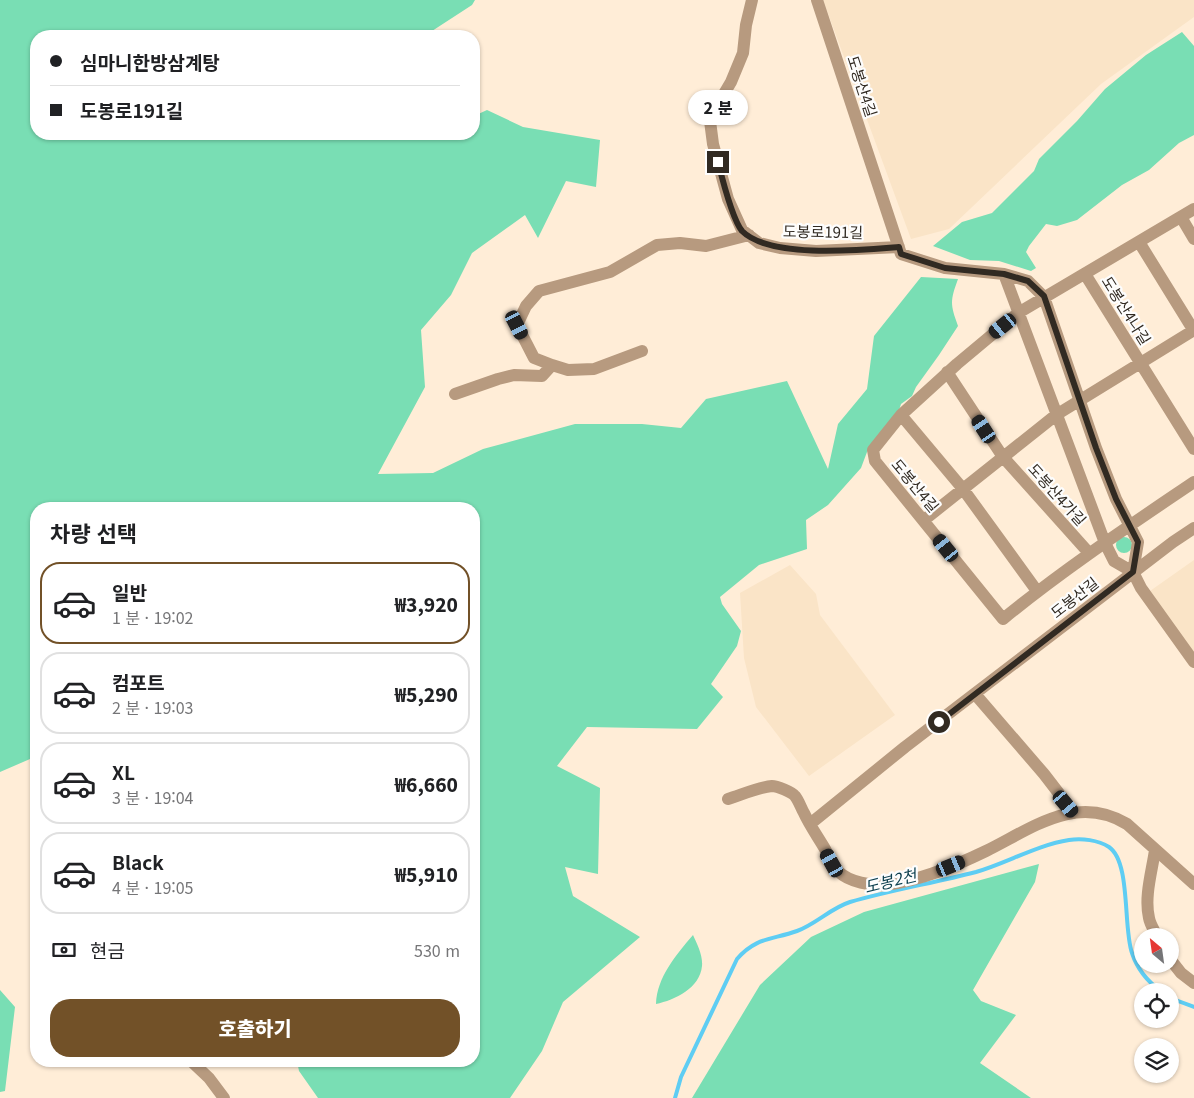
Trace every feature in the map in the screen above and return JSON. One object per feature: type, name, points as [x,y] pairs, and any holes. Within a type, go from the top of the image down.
[{"type":"street","name":"도봉로191길","points":[[752,0],[746,25],[743,53],[731,82],[710,121],[713,144],[728,199],[742,230],[759,243],[780,248],[807,250],[899,247]]},
{"type":"street","name":"도봉산4길","points":[[817,0],[899,247]]},
{"type":"street","name":"도봉산4길","points":[[1194,209],[1018,313],[947,372],[901,415],[873,450],[875,461],[1003,619],[1036,591],[1194,482]]},
{"type":"street","points":[[1181,217],[1194,239]]},
{"type":"street","points":[[642,351],[594,369],[568,370],[534,358],[517,325],[526,306],[538,291],[610,272],[657,245],[680,243],[706,246],[749,235]]},
{"type":"street","points":[[1139,242],[1194,330]]},
{"type":"street","points":[[899,247],[901,254],[945,268],[1004,274],[1028,281],[1044,296],[1074,404],[1138,542],[1133,572]]},
{"type":"street","points":[[1004,274],[1105,543],[1114,561],[1133,572],[1141,588],[1194,662]]},
{"type":"street","name":"도봉산4나길","points":[[1085,274],[1194,449]]},
{"type":"street","name":"도봉산4나길","points":[[1074,404],[1194,330]]},
{"type":"street","points":[[455,394],[514,375],[542,376],[552,365]]},
{"type":"street","name":"도봉산4가길","points":[[947,372],[1003,458],[1089,553]]},
{"type":"street","points":[[924,520],[1056,415],[1074,404]]},
{"type":"street","points":[[901,415],[963,489],[1036,591]]},
{"type":"street","name":"도봉산길","points":[[810,824],[1133,572],[1172,542],[1194,528]]},
{"type":"street","points":[[975,694],[1044,774],[1074,813]]},
{"type":"street","points":[[728,799],[773,786],[795,795],[839,872],[860,882],[873,885],[886,885],[942,870],[988,850],[1036,824],[1054,817],[1090,812],[1120,820],[1194,884]]},
{"type":"street","points":[[1153,928],[1148,913],[1149,889],[1155,850]]},
{"type":"street","points":[[1179,970],[1194,983]]},
{"type":"street","points":[[197,1067],[209,1078],[224,1098]]},
{"type":"shaded area","points":[[823,0],[1194,0],[1194,17],[1101,84],[949,229],[911,239]]},
{"type":"shaded area","points":[[1194,560],[1194,655],[1150,591]]},
{"type":"shaded area","points":[[790,565],[816,594],[820,615],[895,715],[809,776],[756,707],[744,658],[740,593]]},
{"type":"green space","points":[[0,0],[475,0],[472,5],[434,30],[30,30],[30,140],[480,140],[480,113],[487,110],[523,127],[600,140],[596,187],[566,181],[538,238],[525,215],[472,253],[451,295],[421,330],[425,387],[378,474],[433,473],[483,449],[575,424],[642,424],[681,428],[706,399],[787,381],[828,469],[838,424],[867,389],[874,336],[921,277],[958,279],[952,302],[958,326],[916,387],[912,396],[901,404],[896,420],[867,452],[861,468],[828,505],[806,520],[807,549],[759,565],[720,597],[722,604],[741,631],[737,646],[711,684],[723,697],[697,729],[587,727],[557,766],[600,788],[598,874],[565,867],[573,896],[640,937],[563,1002],[542,1051],[510,1098],[318,1098],[298,1067],[480,1067],[480,502],[30,502],[30,759],[0,772]]},
{"type":"green space","points":[[1182,32],[1194,46],[1194,135],[1179,143],[1149,170],[1122,185],[1077,220],[1057,226],[1046,224],[1026,252],[1036,268],[1031,271],[999,261],[970,260],[933,246],[962,222],[992,213],[1034,171],[1039,159],[1077,121],[1105,89],[1146,55]]},
{"type":"green space","points":[[1124,537],[1130,539],[1132,545],[1130,551],[1124,553],[1118,551],[1116,545],[1118,539]]},
{"type":"green space","points":[[1039,864],[1035,882],[973,990],[981,1001],[1016,1015],[980,1063],[1031,1098],[692,1098],[760,985],[811,937],[864,912]]},
{"type":"green space","points":[[693,935],[702,958],[702,966],[697,981],[692,987],[678,996],[656,1004],[657,994],[668,967]]},
{"type":"green space","points":[[0,990],[15,1007],[5,1091],[0,1092]]},
{"type":"waterway","name":"도봉2천","points":[[675,1098],[681,1077],[737,959],[751,947],[765,940],[804,928],[836,908],[850,902],[976,872],[1057,842],[1079,839],[1095,841],[1109,847],[1116,855],[1121,866],[1124,881],[1129,942],[1132,953],[1137,964],[1152,983]]},
{"type":"waterway","name":"도봉2천","points":[[1179,1001],[1194,1007]]},
{"type":"route","points":[[718,162],[728,199],[742,230],[759,243],[780,248],[816,251],[899,247],[901,254],[945,268],[1004,274],[1028,281],[1044,296],[1096,448],[1116,499],[1138,542],[1133,572],[939,722]]}]
